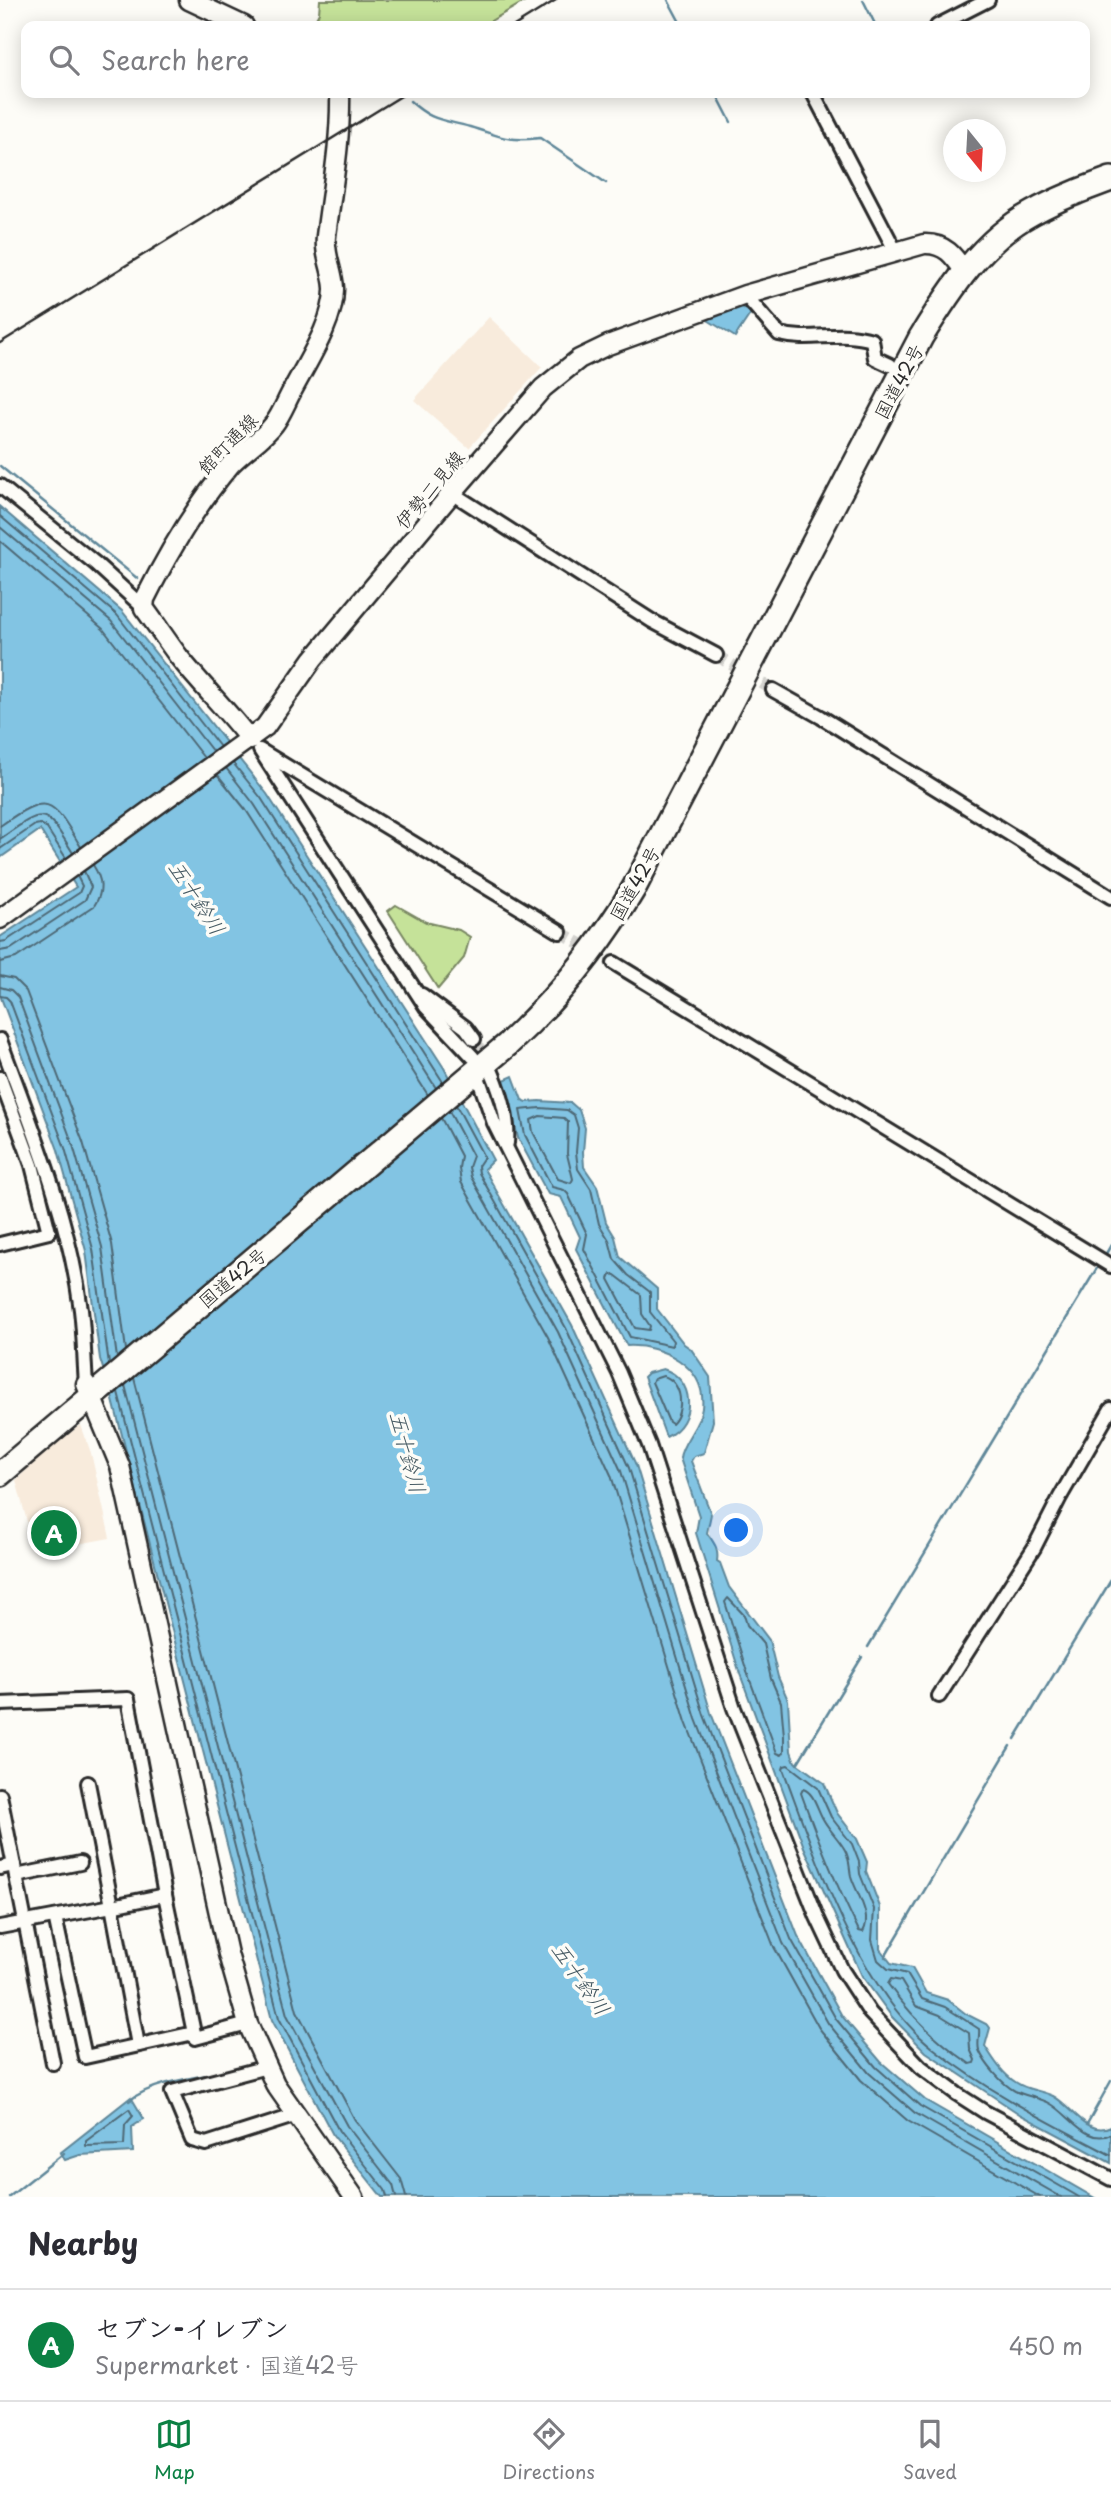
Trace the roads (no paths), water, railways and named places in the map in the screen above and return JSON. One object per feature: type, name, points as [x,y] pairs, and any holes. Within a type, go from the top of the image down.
[{"type":"highway","name":"国道42号","points":[[473,1064],[507,1045],[560,994],[614,921],[641,875],[921,337],[961,266],[984,232],[1019,205],[1111,163]]},
{"type":"highway","name":"国道42号","points":[[0,1456],[93,1386],[473,1064],[553,981],[601,915],[621,882],[890,365],[920,309],[945,273],[961,266],[1031,213],[1111,178]]},
{"type":"highway","name":"国道42号","points":[[0,1475],[93,1386]]},
{"type":"main road","points":[[190,0],[234,21]]},
{"type":"main road","name":"館町通線","points":[[144,608],[145,598],[172,545],[212,486],[234,461],[275,424],[323,329],[332,304],[334,288],[326,254],[326,238],[338,163],[340,98]]},
{"type":"main road","name":"伊勢二見線","points":[[0,919],[250,746],[313,659],[452,493],[543,388],[579,359],[608,345],[745,295],[896,252],[933,244],[946,249],[961,266]]},
{"type":"main road","points":[[144,608],[180,658],[215,700],[227,710],[250,746]]},
{"type":"main road","points":[[93,1386],[120,1466],[228,1954],[248,2024],[275,2084],[354,2197]]},
{"type":"street","points":[[947,21],[988,0]]},
{"type":"street","points":[[816,98],[896,252]]},
{"type":"street","points":[[745,295],[779,334],[807,338],[853,335],[867,338],[872,340],[876,358],[890,365]]},
{"type":"street","points":[[0,486],[96,564],[144,608]]},
{"type":"street","points":[[452,493],[652,621],[716,655]]},
{"type":"street","points":[[773,690],[1111,897]]},
{"type":"street","points":[[250,746],[426,1007],[473,1064],[494,1123],[619,1373],[649,1444],[734,1709],[817,1917],[842,1970],[870,2013],[921,2067],[939,2081],[985,2112],[1111,2179]]},
{"type":"street","points":[[250,746],[561,932]]},
{"type":"street","points":[[614,963],[1111,1266]]},
{"type":"street","points":[[0,1040],[49,1175],[81,1310],[93,1386]]},
{"type":"street","points":[[0,1078],[32,1165],[48,1232],[0,1244]]},
{"type":"street","points":[[939,1696],[1034,1548],[1111,1409]]},
{"type":"street","points":[[0,1704],[128,1699],[195,2038],[248,2024]]},
{"type":"street","points":[[88,1783],[138,2045]]},
{"type":"street","points":[[0,1795],[2,1816],[54,2063]]},
{"type":"street","points":[[0,1868],[15,1871],[80,1863]]},
{"type":"street","points":[[0,1927],[166,1895]]},
{"type":"street","points":[[55,1917],[85,2057],[194,2033]]},
{"type":"street","points":[[267,2067],[173,2092],[192,2140],[206,2144],[297,2115]]},
{"type":"water","points":[[734,302],[751,313],[735,337],[706,319],[681,327]]},
{"type":"water","name":"五十鈴川","points":[[0,507],[122,611],[267,794],[444,1068],[493,1160],[484,1169],[572,1325],[636,1465],[711,1713],[798,1936],[842,2016],[881,2062],[925,2100],[1093,2197],[382,2197],[333,2135],[272,2020],[113,1400],[100,1359],[86,1251],[58,1150],[0,995],[0,937],[76,887],[40,830],[0,858]]},
{"type":"water","points":[[513,1076],[522,1100],[571,1103],[579,1110],[585,1128],[584,1167],[597,1186],[606,1222],[615,1237],[620,1257],[657,1289],[657,1309],[691,1349],[710,1377],[713,1421],[704,1453],[694,1456],[691,1461],[711,1514],[707,1533],[715,1546],[717,1561],[729,1587],[769,1640],[778,1677],[788,1700],[791,1751],[795,1762],[824,1783],[837,1813],[857,1839],[867,1862],[866,1871],[880,1907],[880,1949],[891,1963],[912,1968],[926,1993],[948,2000],[966,2014],[988,2025],[990,2028],[985,2046],[1012,2080],[1060,2100],[1080,2119],[1095,2128],[1111,2126],[1111,2163],[1021,2115],[926,2052],[892,2017],[862,1976],[804,1847],[740,1674],[696,1533],[699,1516],[680,1458],[701,1415],[702,1393],[697,1380],[679,1360],[667,1354],[640,1346],[627,1346],[576,1249],[580,1237],[561,1197],[548,1194],[518,1138],[504,1080]]},
{"type":"water","points":[[663,1369],[681,1381],[688,1401],[683,1422],[666,1437],[644,1377],[648,1373]]},
{"type":"water","points":[[131,2097],[144,2119],[132,2127],[133,2152],[80,2155],[65,2160],[60,2153]]},
{"type":"waterway","points":[[668,0],[679,21]]},
{"type":"waterway","points":[[863,0],[874,21]]},
{"type":"waterway","points":[[719,98],[731,122]]},
{"type":"waterway","points":[[410,101],[425,113],[445,121],[504,137],[540,138],[606,183]]},
{"type":"waterway","points":[[0,466],[138,579]]},
{"type":"waterway","points":[[1104,1257],[1111,1245]]},
{"type":"waterway","points":[[868,1647],[1100,1263]]},
{"type":"waterway","points":[[1015,1739],[1111,1580]]},
{"type":"waterway","points":[[797,1764],[862,1657]]},
{"type":"waterway","points":[[885,1957],[1010,1746]]},
{"type":"waterway","points":[[129,2101],[163,2084],[229,2071]]},
{"type":"waterway","points":[[1087,2124],[1111,2081]]},
{"type":"waterway","points":[[9,2197],[64,2153]]},
{"type":"tunnel","points":[[716,655],[773,690]]},
{"type":"tunnel","points":[[560,932],[614,963]]},
{"type":"tunnel","points":[[474,1039],[489,1066]]},
{"type":"railway","points":[[522,21],[556,0]]},
{"type":"railway","points":[[0,343],[398,98]]},
{"type":"place","name":"セブン-イレブン","points":[[54,1533]]}]
